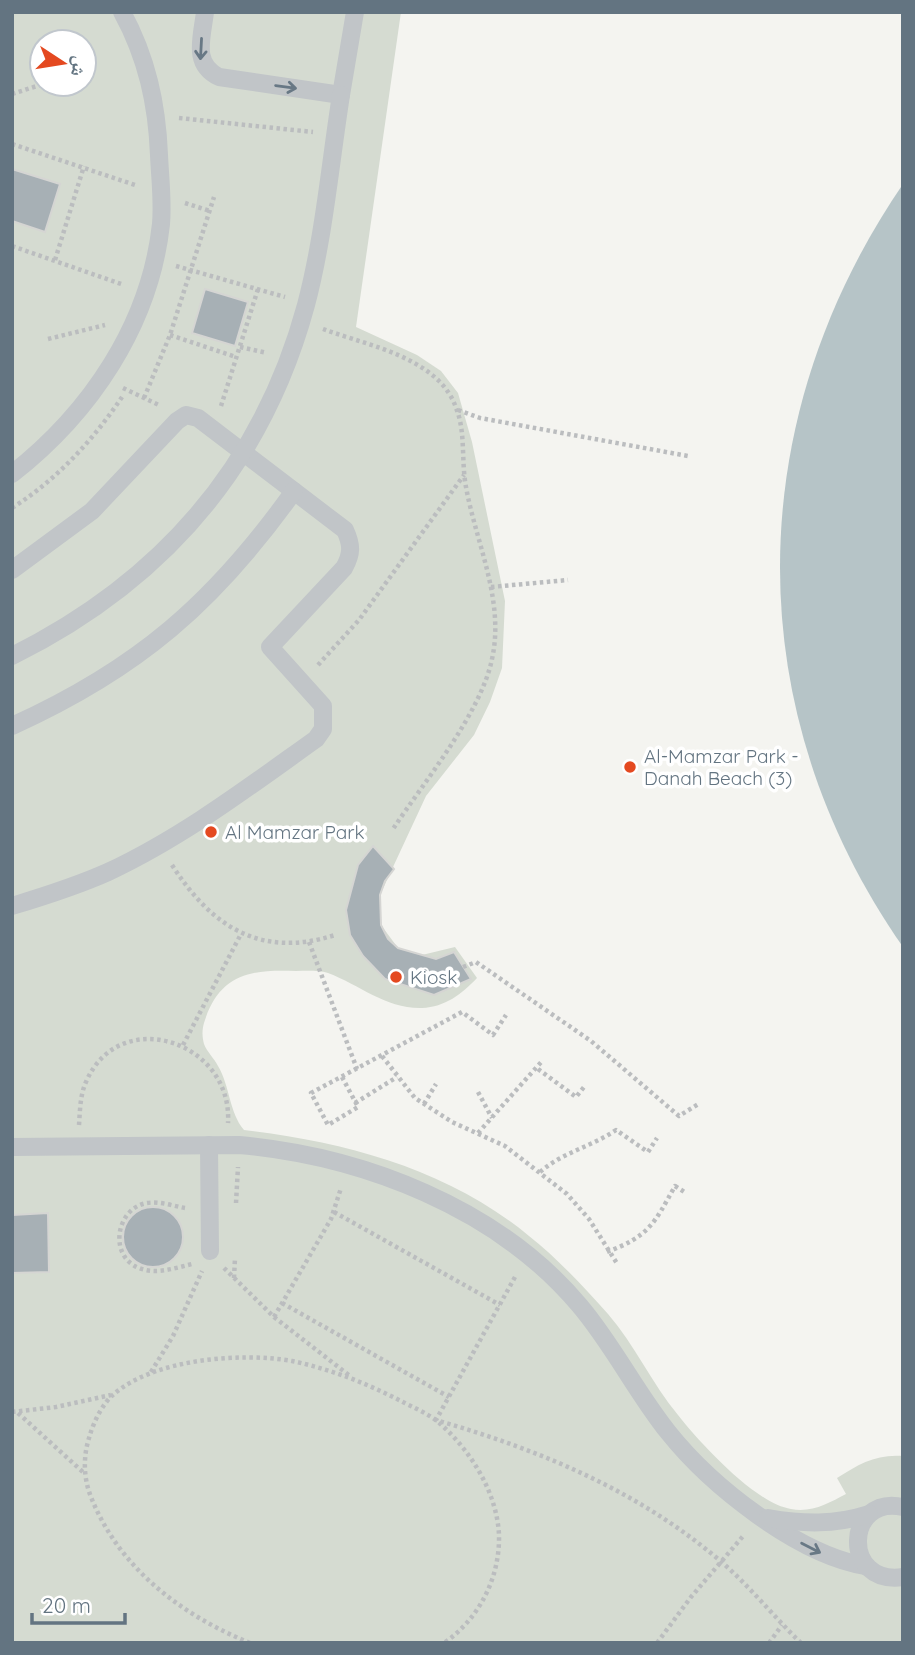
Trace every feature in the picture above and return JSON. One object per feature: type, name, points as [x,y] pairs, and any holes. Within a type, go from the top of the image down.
[{"type":"lane","points":[[12,474],[68,423],[103,378],[135,318],[154,259],[161,224],[157,116],[145,63],[122,12]]},
{"type":"lane","points":[[205,12],[200,61],[207,72],[219,78],[341,95]]},
{"type":"lane","points":[[12,656],[64,631],[132,582],[189,525],[243,453],[277,391],[306,303],[355,12]]},
{"type":"lane","points":[[12,570],[92,512],[181,416],[191,415],[345,530],[351,542],[351,556],[344,568],[270,647],[323,706],[323,729],[316,738],[251,785],[159,844],[108,872],[12,906]]},
{"type":"lane","points":[[12,726],[96,684],[170,632],[235,569],[294,491]]},
{"type":"lane","points":[[208,1256],[209,1146]]},
{"type":"lane","points":[[12,1147],[268,1148],[346,1163],[398,1181],[445,1203],[527,1256],[579,1305],[666,1430],[688,1455],[761,1516],[817,1551],[866,1566],[888,1578],[903,1577]]},
{"type":"lane","points":[[761,1516],[816,1524],[844,1522],[869,1514],[880,1507],[903,1507]]},
{"type":"lane","points":[[866,1566],[859,1553],[857,1539],[860,1525],[869,1514]]},
{"type":"path","points":[[157,116],[335,134]]},
{"type":"path","points":[[12,144],[84,166],[210,211]]},
{"type":"path","points":[[55,260],[84,166]]},
{"type":"path","points":[[144,398],[170,335],[214,197]]},
{"type":"path","points":[[12,246],[144,292]]},
{"type":"path","points":[[154,259],[306,303]]},
{"type":"path","points":[[214,430],[258,289]]},
{"type":"path","points":[[48,339],[135,318]]},
{"type":"path","points":[[318,341],[322,329],[402,358],[440,382],[457,410],[464,474],[491,587],[495,634],[486,680],[462,725],[393,829]]},
{"type":"path","points":[[170,335],[236,357]]},
{"type":"path","points":[[240,347],[270,354]]},
{"type":"path","points":[[103,378],[181,416]]},
{"type":"path","points":[[457,410],[480,418],[688,456]]},
{"type":"path","points":[[303,681],[359,620],[464,474]]},
{"type":"path","points":[[491,587],[568,580]]},
{"type":"path","points":[[159,844],[198,903],[215,918],[241,933],[283,943],[309,942],[335,935]]},
{"type":"path","points":[[183,1045],[241,933]]},
{"type":"path","points":[[309,942],[358,1069]]},
{"type":"path","points":[[463,967],[476,962],[552,1013],[680,1116],[700,1103]]},
{"type":"path","points":[[342,1077],[358,1107],[328,1125],[311,1093],[462,1012],[493,1035],[506,1015]]},
{"type":"path","points":[[382,1056],[397,1077],[424,1104],[505,1146],[540,1172],[580,1208],[618,1265]]},
{"type":"path","points":[[478,1133],[538,1069],[543,1060]]},
{"type":"path","points":[[538,1069],[576,1097],[584,1087]]},
{"type":"path","points":[[355,1103],[397,1077]]},
{"type":"path","points":[[424,1104],[436,1084]]},
{"type":"path","points":[[478,1092],[492,1118]]},
{"type":"path","points":[[540,1172],[559,1157],[598,1142],[616,1130],[648,1152],[657,1138]]},
{"type":"path","points":[[274,1317],[334,1212],[346,1163]]},
{"type":"path","points":[[607,1252],[639,1238],[650,1228],[675,1186],[686,1193]]},
{"type":"path","points":[[208,1256],[159,1271],[137,1268],[123,1253],[119,1232],[128,1213],[147,1203],[166,1204],[210,1214]]},
{"type":"path","points":[[334,1212],[500,1305]]},
{"type":"path","points":[[208,1256],[310,1348],[357,1380],[436,1420],[519,1445],[604,1482],[685,1532],[721,1561],[801,1643]]},
{"type":"path","points":[[150,1374],[179,1325],[208,1256]]},
{"type":"path","points":[[436,1420],[527,1256]]},
{"type":"path","points":[[282,1303],[449,1397]]},
{"type":"path","points":[[15,1412],[111,1395],[150,1374],[220,1359],[290,1361],[357,1380]]},
{"type":"path","points":[[111,1395],[89,1439],[85,1473],[97,1512],[121,1551],[136,1569],[183,1609],[250,1643]]},
{"type":"path","points":[[15,1412],[85,1473]]},
{"type":"path","points":[[436,1420],[475,1465],[486,1485],[498,1522],[499,1543],[497,1564],[481,1604],[469,1621],[444,1643]]},
{"type":"path","points":[[657,1643],[721,1561],[761,1516]]},
{"type":"path","points":[[769,1643],[782,1625]]},
{"type":"shaded area","name":"Al Mamzar Park","points":[[12,12],[401,12],[356,327],[417,355],[441,371],[458,393],[472,442],[505,601],[502,668],[490,702],[474,735],[426,796],[380,895],[381,925],[398,948],[422,955],[455,947],[477,978],[452,999],[422,1008],[385,1001],[324,972],[265,971],[251,974],[228,984],[218,994],[204,1023],[204,1044],[222,1074],[235,1115],[244,1130],[320,1142],[394,1162],[465,1193],[529,1236],[608,1314],[669,1403],[700,1441],[730,1471],[777,1505],[799,1510],[827,1504],[846,1494],[837,1478],[876,1458],[903,1456],[903,1643],[12,1643]]},
{"type":"shaded area","points":[[903,184],[903,947],[849,856],[810,762],[788,665],[780,566],[788,468],[811,370],[849,275]]},
{"type":"building","points":[[12,169],[60,184],[45,232],[12,221]]},
{"type":"building","points":[[205,289],[248,302],[235,346],[192,333]]},
{"type":"building","points":[[373,846],[394,869],[385,881],[380,895],[381,925],[388,939],[398,948],[436,959],[454,952],[471,979],[434,995],[385,979],[363,956],[350,935],[346,910],[358,865]]},
{"type":"building","points":[[153,1207],[170,1212],[178,1220],[183,1237],[178,1254],[170,1262],[153,1267],[136,1262],[128,1254],[123,1237],[128,1220],[136,1212]]},
{"type":"building","points":[[48,1213],[49,1272],[12,1273],[12,1215]]},
{"type":"place","name":"Al-Mamzar Park - Danah Beach (3)","points":[[630,767]]},
{"type":"place","name":"Al Mamzar Park","points":[[211,832]]},
{"type":"place","name":"Kiosk","points":[[396,977]]}]
